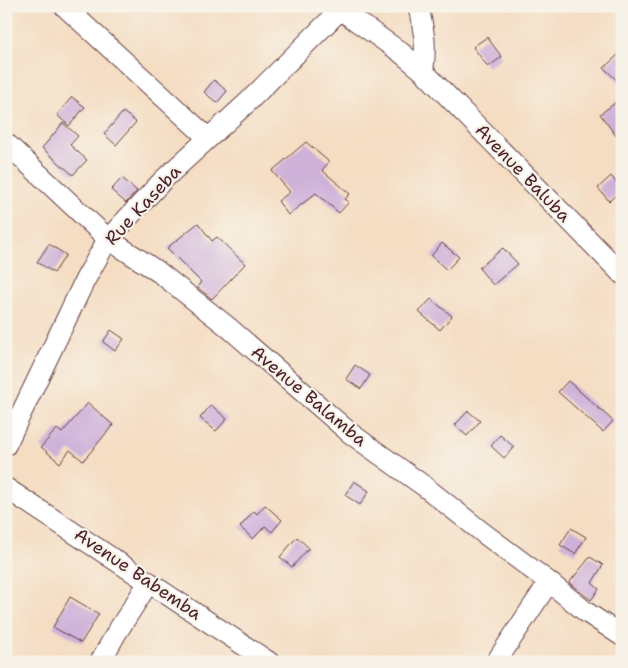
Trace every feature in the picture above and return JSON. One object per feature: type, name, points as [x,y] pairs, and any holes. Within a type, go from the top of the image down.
[{"type":"street","points":[[64,6],[208,138]]},
{"type":"street","points":[[418,6],[424,28],[426,52],[423,71]]},
{"type":"street","name":"Rue Kaseba","points":[[6,445],[85,280],[108,239],[164,179],[249,101],[338,8]]},
{"type":"street","name":"Avenue Baluba","points":[[338,8],[423,71],[622,274]]},
{"type":"street","name":"Avenue Balamba","points":[[6,144],[108,239],[160,273],[228,327],[350,433],[424,486],[586,612],[622,636]]},
{"type":"street","name":"Avenue Babemba","points":[[6,488],[269,662]]},
{"type":"street","points":[[100,662],[149,582]]},
{"type":"street","points":[[496,662],[549,582]]},
{"type":"building","points":[[487,37],[502,57],[488,67],[473,47]]},
{"type":"building","points":[[622,51],[622,85],[604,68]]},
{"type":"building","points":[[214,80],[227,91],[217,103],[204,92]]},
{"type":"building","points":[[72,97],[85,107],[69,126],[57,115]]},
{"type":"building","points":[[622,98],[622,144],[600,114]]},
{"type":"building","points":[[123,112],[136,122],[116,145],[104,134]]},
{"type":"building","points":[[63,123],[78,136],[70,145],[87,160],[73,175],[42,148]]},
{"type":"building","points":[[306,142],[329,162],[322,170],[350,194],[345,199],[349,202],[339,213],[316,193],[288,215],[278,201],[290,192],[272,171]]},
{"type":"building","points":[[611,176],[622,190],[609,201],[598,188]]},
{"type":"building","points":[[122,178],[137,191],[126,203],[111,190]]},
{"type":"building","points":[[198,223],[212,241],[217,237],[245,264],[212,299],[197,287],[201,282],[167,248]]},
{"type":"building","points":[[442,243],[459,257],[447,270],[431,256]]},
{"type":"building","points":[[49,244],[66,255],[54,273],[37,262]]},
{"type":"building","points":[[503,248],[518,264],[493,285],[479,268]]},
{"type":"building","points":[[431,299],[452,316],[440,330],[419,312]]},
{"type":"building","points":[[111,330],[124,339],[115,351],[103,342]]},
{"type":"building","points":[[355,365],[370,375],[361,389],[346,379]]},
{"type":"building","points":[[568,381],[613,421],[603,432],[558,392]]},
{"type":"building","points":[[88,403],[113,425],[83,461],[70,450],[60,463],[41,447],[57,429],[62,433]]},
{"type":"building","points":[[211,405],[227,419],[216,431],[200,418]]},
{"type":"building","points":[[468,411],[480,421],[467,436],[455,425]]},
{"type":"building","points":[[500,435],[514,447],[504,458],[491,446]]},
{"type":"building","points":[[354,481],[369,491],[360,505],[345,495]]},
{"type":"building","points":[[265,505],[282,520],[272,532],[265,526],[253,539],[240,527],[254,511],[257,514]]},
{"type":"building","points":[[571,528],[586,537],[575,554],[560,545]]},
{"type":"building","points":[[297,537],[309,548],[292,567],[280,557]]},
{"type":"building","points":[[590,557],[603,565],[592,583],[599,589],[591,600],[569,583]]},
{"type":"building","points":[[70,597],[99,614],[81,643],[53,627]]}]
